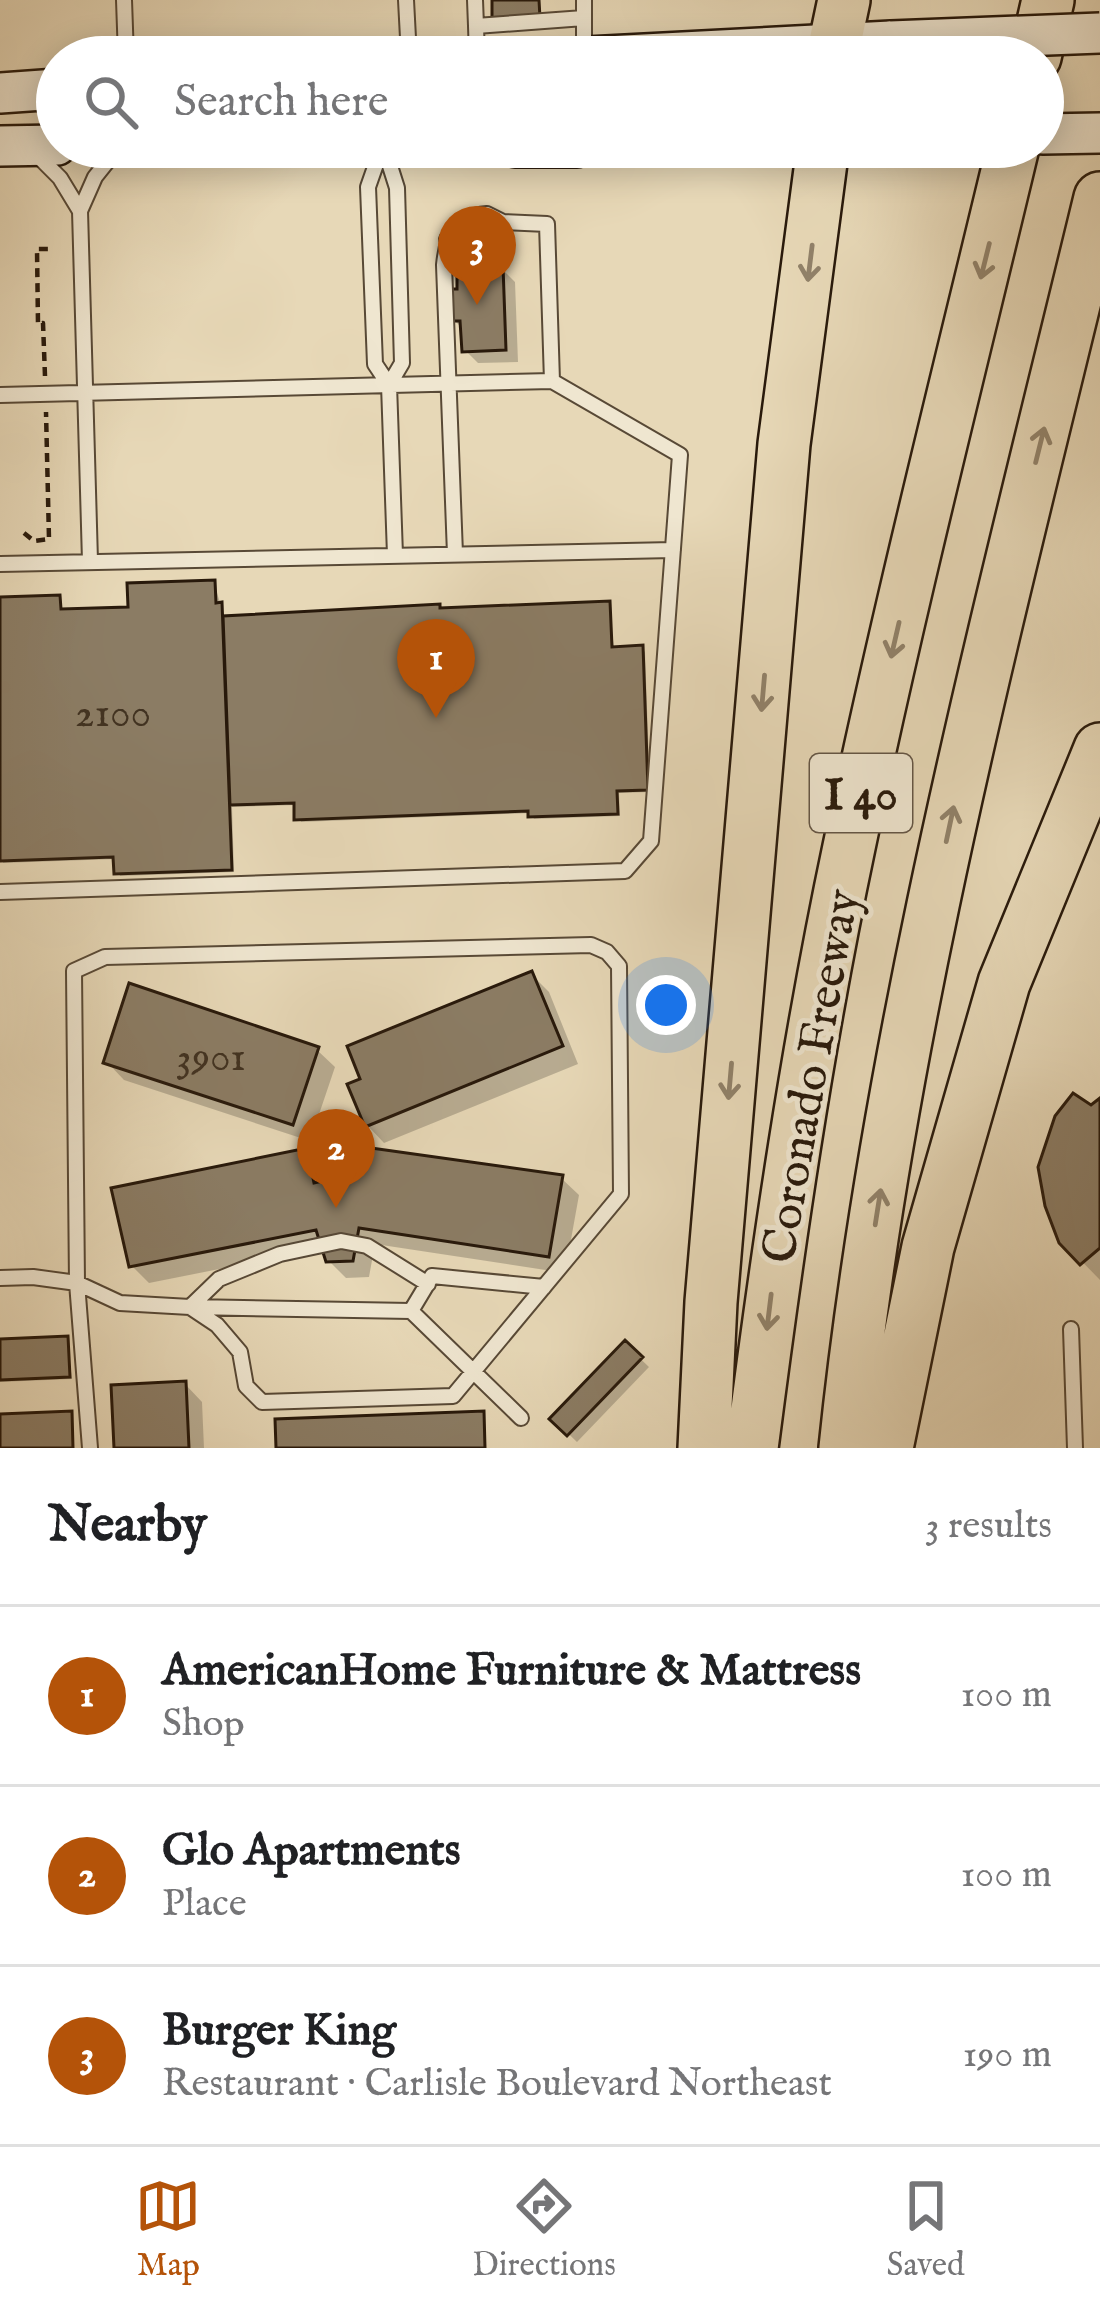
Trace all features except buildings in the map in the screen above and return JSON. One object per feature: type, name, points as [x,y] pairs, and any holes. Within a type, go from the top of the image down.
[{"type":"highway","points":[[1040,36],[1048,0]]},
{"type":"highway","points":[[704,1448],[711,1302],[784,444],[820,168]]},
{"type":"highway","name":"Coronado Freeway","points":[[752,1448],[803,1087],[848,848],[1008,168]]},
{"type":"highway","name":"Coronado Freeway","points":[[845,1448],[874,1228],[926,936],[972,724],[1100,198]]},
{"type":"highway","points":[[887,1448],[928,1247],[1004,983],[1100,749]]},
{"type":"main road","points":[[1022,36],[1100,33]]},
{"type":"main road","points":[[787,36],[837,34]]},
{"type":"main road","points":[[0,93],[36,90]]},
{"type":"main road","points":[[1064,134],[1100,133]]},
{"type":"lane","points":[[124,0],[125,36]]},
{"type":"lane","points":[[406,0],[408,36]]},
{"type":"lane","points":[[475,0],[476,36]]},
{"type":"lane","points":[[584,0],[585,36]]},
{"type":"lane","points":[[476,26],[537,36]]},
{"type":"lane","points":[[50,168],[80,211]]},
{"type":"lane","points":[[91,561],[80,211],[102,168]]},
{"type":"lane","points":[[375,168],[368,188],[375,364],[389,385],[394,555]]},
{"type":"lane","points":[[389,385],[402,363],[397,188],[390,168]]},
{"type":"lane","points":[[454,554],[444,278],[447,239],[458,222],[487,214],[503,222],[547,224],[552,381]]},
{"type":"lane","points":[[0,394],[552,381],[680,455],[651,841],[625,871],[0,892]]},
{"type":"lane","points":[[2,561],[674,550]]},
{"type":"lane","points":[[90,1448],[77,1283],[80,1218],[74,970],[105,956],[591,945],[607,952],[619,966],[621,1194],[453,1396],[262,1402],[246,1386],[240,1352],[217,1325],[190,1307]]},
{"type":"lane","points":[[190,1307],[219,1280],[280,1254],[340,1241],[368,1246],[428,1284]]},
{"type":"lane","points":[[411,1311],[432,1276],[544,1287]]},
{"type":"lane","points":[[0,1277],[77,1283],[120,1303],[411,1311],[520,1418]]},
{"type":"lane","points":[[1071,1330],[1075,1448]]},
{"type":"path","points":[[45,381],[37,249],[49,249]]},
{"type":"path","points":[[24,533],[34,541],[49,539],[46,406]]},
{"type":"place","name":"Burger King","points":[[477,305]]},
{"type":"place","name":"AmericanHome Furniture & Mattress","points":[[436,718]]},
{"type":"place","name":"Glo Apartments","points":[[336,1208]]}]
